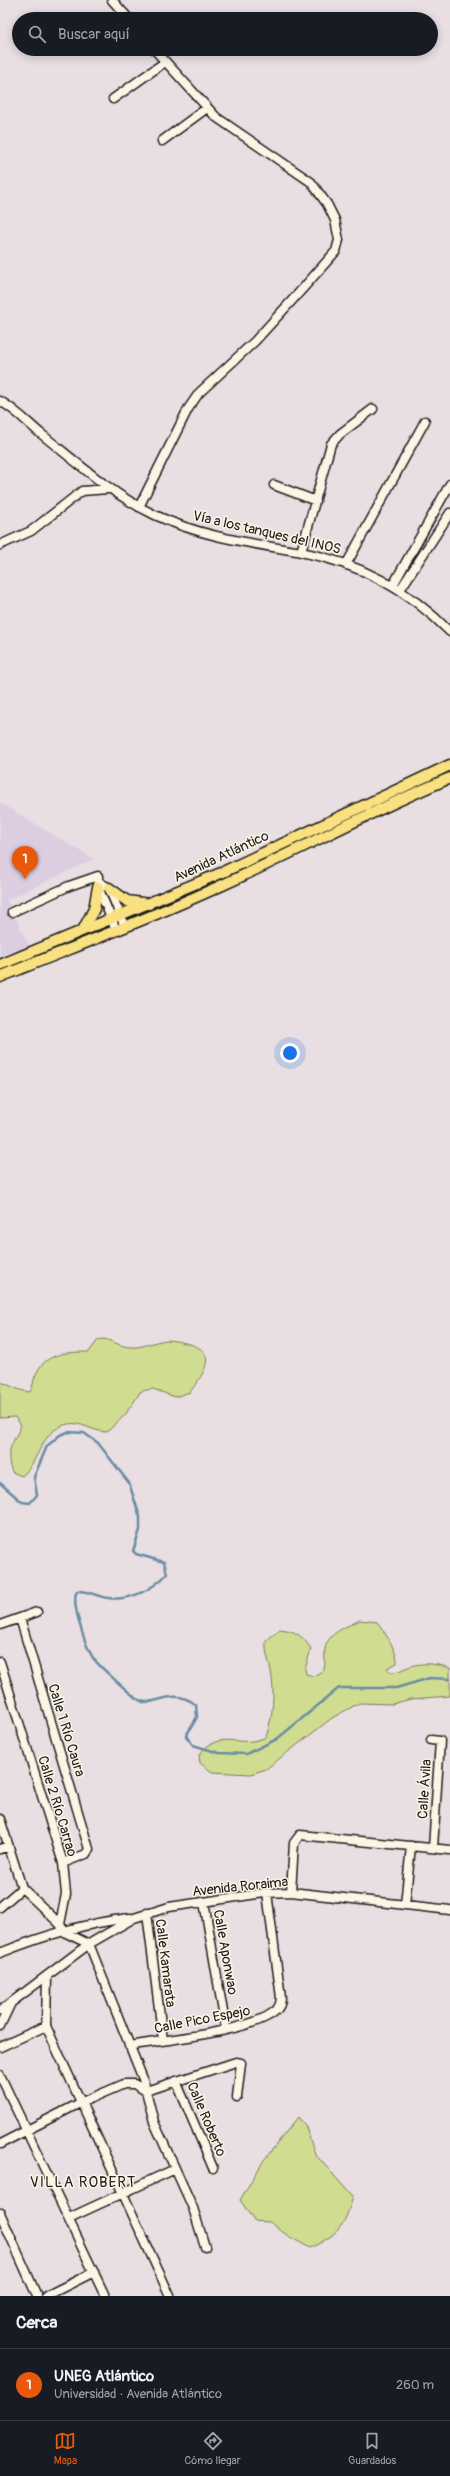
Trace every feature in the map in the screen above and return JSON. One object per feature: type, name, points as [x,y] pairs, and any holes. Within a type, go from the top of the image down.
[{"type":"main road","name":"Avenida Atlántico","points":[[0,965],[221,873],[450,765]]},
{"type":"main road","name":"Avenida Atlántico","points":[[0,977],[227,883],[362,817],[450,778]]},
{"type":"main road","points":[[83,930],[94,909],[98,884]]},
{"type":"main road","points":[[109,888],[127,901],[149,904]]},
{"type":"street","points":[[112,0],[123,12]]},
{"type":"street","points":[[139,507],[188,409],[198,393],[255,341],[332,257],[339,246],[339,232],[335,220],[323,196],[312,182],[233,129],[207,108],[160,56]]},
{"type":"street","points":[[113,100],[165,62]]},
{"type":"street","points":[[162,141],[207,108]]},
{"type":"street","name":"Vía a los tanques del INOS","points":[[0,401],[24,418],[108,489],[139,507],[209,535],[258,546],[301,552],[346,565],[393,585],[426,608],[450,632]]},
{"type":"street","points":[[301,552],[331,444],[340,434],[373,409]]},
{"type":"street","points":[[346,565],[426,422]]},
{"type":"street","points":[[274,484],[316,501]]},
{"type":"street","points":[[393,585],[450,484]]},
{"type":"street","points":[[0,545],[32,530],[82,491],[108,489]]},
{"type":"street","points":[[400,590],[450,514]]},
{"type":"street","points":[[12,912],[69,886],[98,876],[98,884],[116,917]]},
{"type":"street","points":[[98,884],[109,888],[120,928]]},
{"type":"street","points":[[0,1625],[37,1612]]},
{"type":"street","name":"Calle 1 Río Caura","points":[[20,1618],[89,1849],[86,1854],[63,1863]]},
{"type":"street","name":"Calle 2 Río Carrao","points":[[0,1662],[63,1863],[66,1894],[62,1928]]},
{"type":"street","name":"Calle Ávila","points":[[430,1740],[440,1740],[433,1848]]},
{"type":"street","points":[[0,1819],[22,1888],[62,1928],[89,1944],[146,2090],[154,2122],[199,2221],[205,2246]]},
{"type":"street","points":[[290,1892],[294,1843],[296,1838],[304,1834],[450,1850]]},
{"type":"street","points":[[0,1849],[8,1846]]},
{"type":"street","points":[[405,1906],[411,1846]]},
{"type":"street","points":[[0,1907],[22,1888]]},
{"type":"street","name":"Avenida Roraima","points":[[0,2011],[89,1944],[134,1918],[169,1906],[267,1893],[290,1892],[450,1910]]},
{"type":"street","name":"Calle Pico Espejo","points":[[129,2046],[226,2029],[260,2021],[269,2016],[280,2004],[280,1990],[267,1893]]},
{"type":"street","name":"Calle Aponwao","points":[[204,1902],[226,2029]]},
{"type":"street","name":"Calle Kamarata","points":[[147,1913],[163,2040]]},
{"type":"street","points":[[0,1953],[62,1928],[134,1918]]},
{"type":"street","points":[[47,1976],[46,2026],[80,2103],[170,2296]]},
{"type":"street","points":[[0,2026],[13,2000]]},
{"type":"street","points":[[0,2047],[46,2026]]},
{"type":"street","points":[[0,2144],[28,2131],[80,2103],[124,2084],[134,2084],[146,2090],[239,2062],[237,2096]]},
{"type":"street","points":[[0,2075],[28,2131],[105,2296]]},
{"type":"street","name":"Calle Roberto","points":[[176,2081],[213,2168]]},
{"type":"street","points":[[69,2218],[175,2169]]},
{"type":"street","points":[[0,2213],[37,2296]]},
{"type":"street","points":[[46,2296],[94,2272]]},
{"type":"shaded area","points":[[0,803],[94,859],[7,900],[32,952],[0,965]]},
{"type":"green space","points":[[104,1339],[131,1347],[142,1346],[163,1340],[182,1342],[196,1346],[203,1351],[206,1356],[206,1363],[204,1370],[190,1392],[175,1397],[153,1389],[141,1391],[125,1415],[107,1432],[102,1432],[73,1423],[59,1427],[46,1439],[28,1470],[22,1476],[12,1472],[9,1453],[21,1425],[15,1417],[0,1418],[0,1382],[30,1392],[36,1374],[41,1365],[47,1360],[60,1354],[89,1352],[98,1340]]},
{"type":"green space","points":[[360,1620],[377,1622],[390,1642],[397,1658],[397,1663],[387,1668],[390,1672],[396,1672],[421,1664],[441,1665],[450,1668],[450,1696],[411,1699],[392,1704],[359,1703],[332,1718],[266,1769],[251,1774],[212,1772],[200,1763],[199,1755],[215,1742],[222,1740],[247,1741],[266,1737],[272,1713],[273,1696],[266,1641],[280,1629],[298,1634],[305,1640],[311,1649],[305,1669],[306,1674],[314,1676],[324,1670],[325,1649],[327,1643],[334,1634]]},
{"type":"green space","points":[[298,2117],[305,2125],[315,2154],[353,2197],[347,2216],[334,2234],[310,2248],[288,2236],[270,2222],[254,2221],[240,2200],[264,2160]]},
{"type":"waterway","points":[[0,1483],[22,1502],[30,1503],[37,1495],[34,1477],[47,1446],[60,1435],[68,1432],[84,1433],[98,1443],[129,1483],[140,1517],[140,1530],[133,1551],[136,1554],[164,1562],[167,1574],[148,1589],[124,1598],[108,1598],[77,1591],[75,1597],[77,1614],[83,1635],[93,1658],[137,1699],[146,1702],[180,1697],[196,1705],[197,1717],[186,1736],[193,1745],[219,1753],[246,1754],[277,1739],[339,1688],[396,1688],[430,1678],[450,1679]]},
{"type":"place","name":"UNEG Atlántico","points":[[25,879]]},
{"type":"district","name":"VILLA ROBERT","points":[[83,2182]]}]
